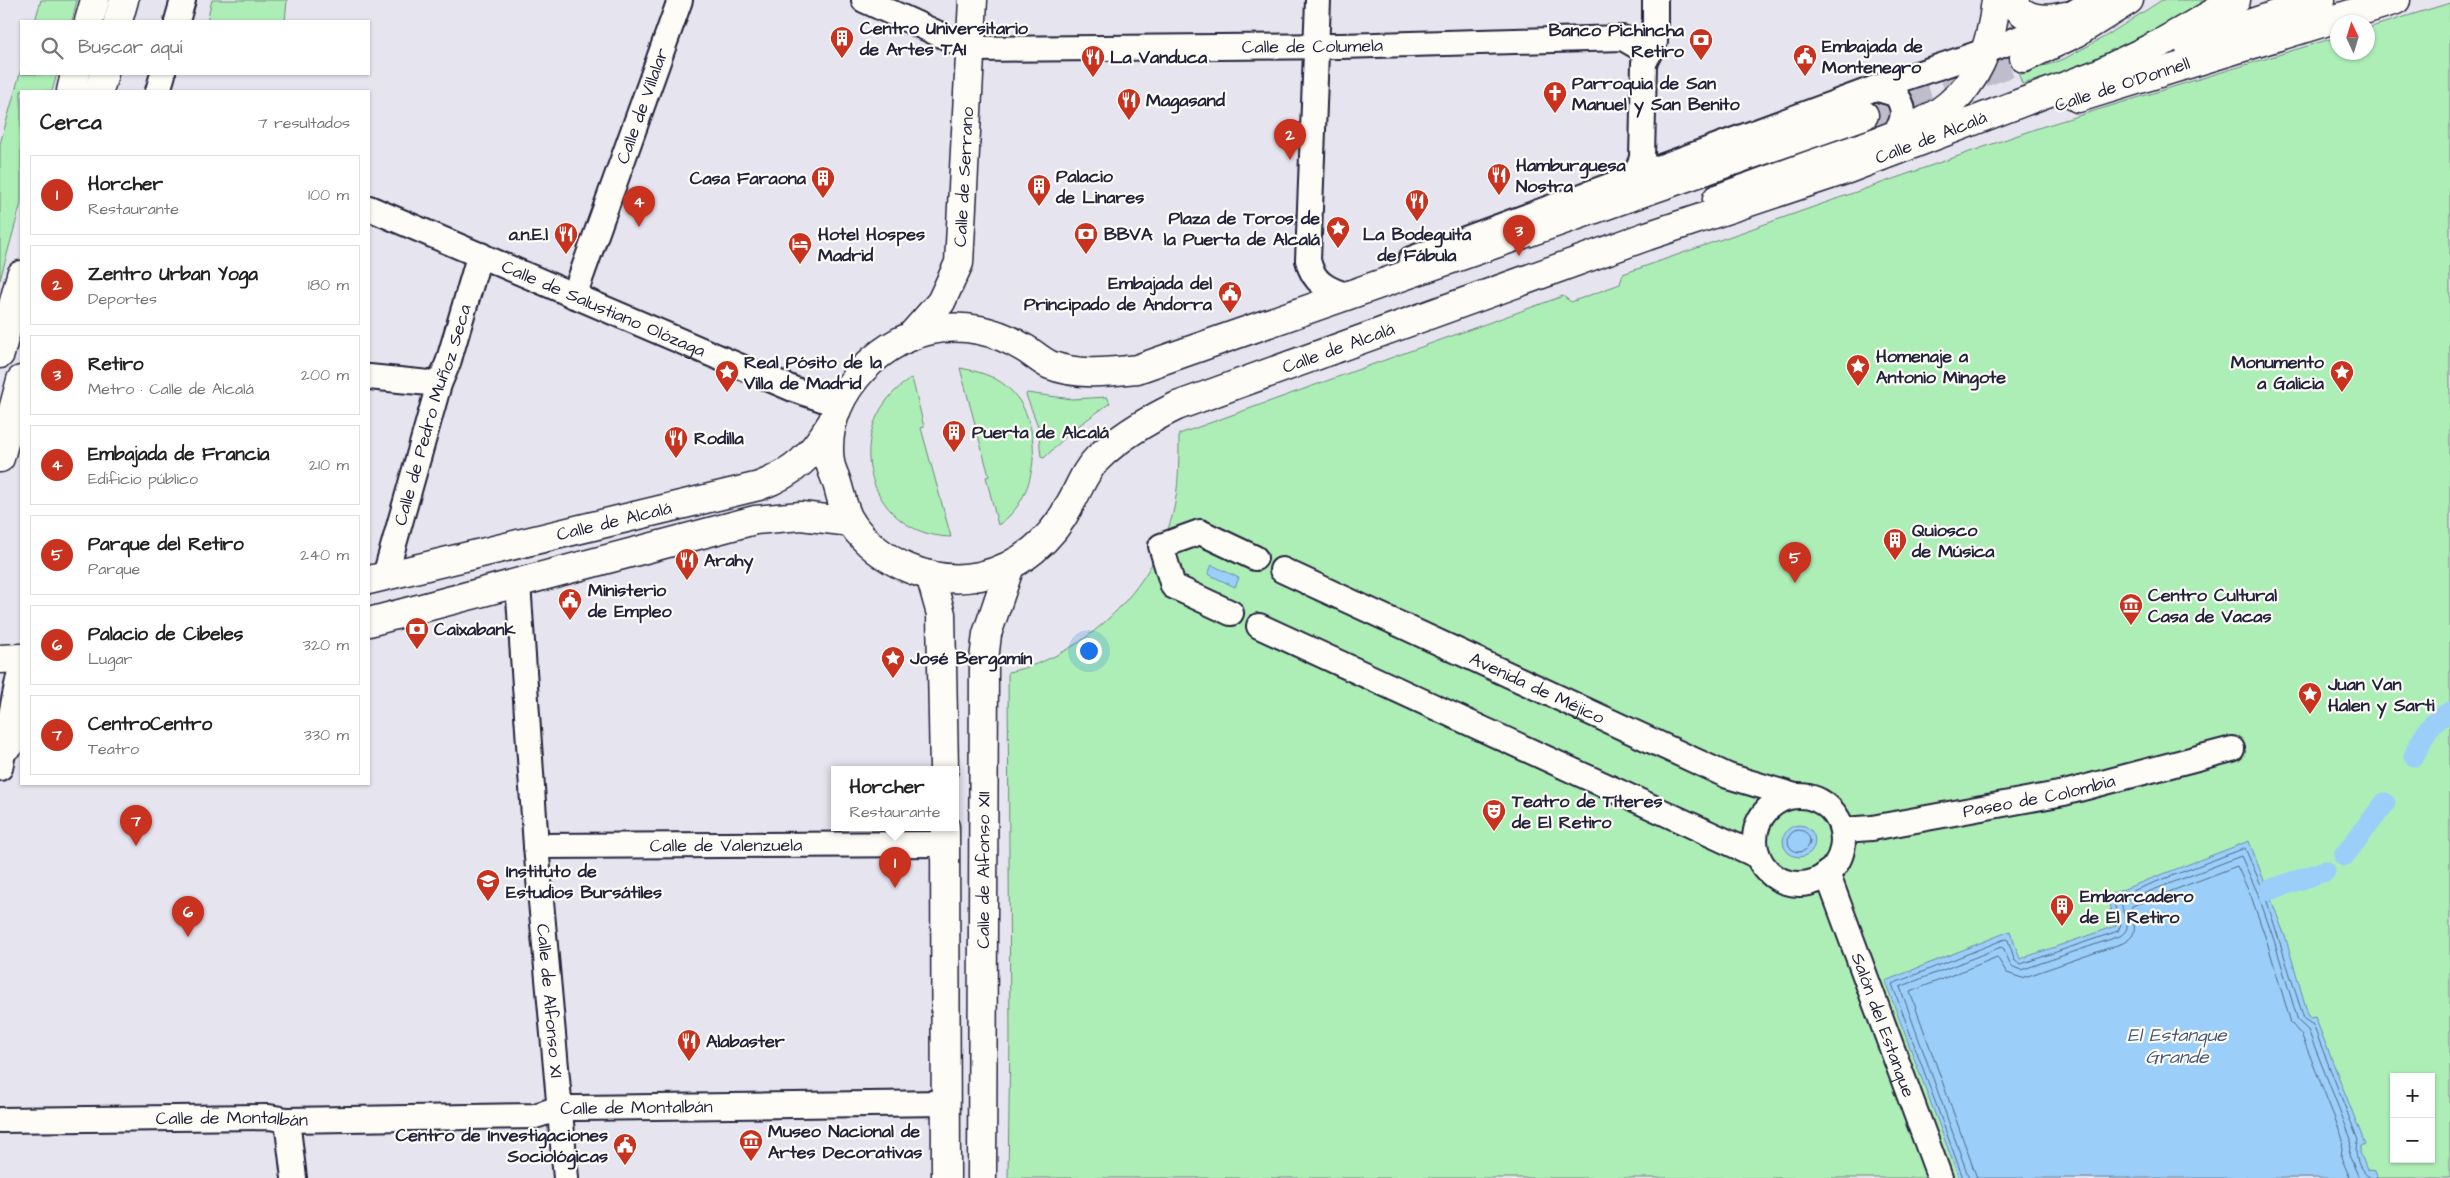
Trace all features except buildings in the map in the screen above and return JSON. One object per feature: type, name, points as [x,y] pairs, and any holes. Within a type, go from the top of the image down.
[{"type":"main road","points":[[89,20],[95,0]]},
{"type":"main road","points":[[118,20],[124,0]]},
{"type":"main road","name":"Calle de Serrano","points":[[910,337],[941,302],[959,263],[972,49],[973,0]]},
{"type":"main road","name":"Calle de Alcalá","points":[[1613,248],[1630,235],[1658,220],[1920,126],[1951,102],[1970,82],[1986,49],[1996,0]]},
{"type":"main road","points":[[2012,0],[2022,12],[2034,19],[2065,16]]},
{"type":"main road","points":[[2024,58],[2076,33],[2129,0]]},
{"type":"main road","name":"Calle de Alcalá","points":[[837,411],[831,440],[830,462],[851,522],[868,543],[888,558],[907,568],[930,575],[957,578],[980,576],[1010,566],[1039,547],[1060,523],[1083,478],[1096,459],[1128,433],[1178,406],[1613,248],[1848,169],[2097,74],[2168,39],[2236,0]]},
{"type":"main road","points":[[2097,74],[2321,0]]},
{"type":"main road","name":"Calle de O'Donnell","points":[[1848,169],[1957,139],[2199,60],[2396,0]]},
{"type":"main road","points":[[70,90],[75,75]]},
{"type":"main road","points":[[100,90],[104,75]]},
{"type":"main road","points":[[910,337],[947,328],[981,330],[1023,347],[1048,364],[1069,371],[1097,372],[1137,369],[1864,115]]},
{"type":"main road","points":[[0,354],[20,278]]},
{"type":"main road","name":"Calle de Alcalá","points":[[377,578],[759,486],[778,479],[802,463],[815,449],[851,384],[869,362],[888,348],[910,337]]},
{"type":"main road","points":[[0,458],[20,384]]},
{"type":"main road","name":"Calle de Alcalá","points":[[370,622],[755,520],[801,516],[851,522]]},
{"type":"main road","name":"Calle de Alfonso XII","points":[[982,1178],[984,660],[987,634],[1010,566]]},
{"type":"main road","points":[[930,575],[941,614],[944,766]]},
{"type":"main road","points":[[0,659],[20,658]]},
{"type":"main road","points":[[946,835],[965,859],[969,963],[974,993],[983,1010]]},
{"type":"main road","points":[[946,835],[946,1178]]},
{"type":"main road","points":[[945,1103],[966,1147],[967,1178]]},
{"type":"street","points":[[177,20],[183,0]]},
{"type":"street","name":"Calle de Villalar","points":[[574,296],[680,0]]},
{"type":"street","points":[[864,0],[972,49]]},
{"type":"street","points":[[1318,0],[1308,260],[1313,276],[1321,285],[1362,291],[1386,271],[1397,265],[1635,176],[2032,32],[2094,0]]},
{"type":"street","points":[[1635,176],[1642,158],[1644,63],[1655,42],[1656,0]]},
{"type":"street","name":"Calle de Columela","points":[[972,49],[1316,45],[1623,38],[1649,53]]},
{"type":"street","points":[[158,90],[163,75]]},
{"type":"street","name":"Calle de Alcalá","points":[[1875,88],[1895,94],[1902,105],[1902,121],[1898,130],[1890,138]]},
{"type":"street","name":"Calle de Salustiano Olózaga","points":[[370,208],[793,389],[837,411]]},
{"type":"street","name":"Calle de Pedro Muñoz Seca","points":[[377,578],[439,384],[448,364],[481,255]]},
{"type":"street","points":[[370,377],[439,384]]},
{"type":"street","points":[[1231,613],[1174,586],[1161,546],[1200,532],[1255,558]]},
{"type":"street","name":"Avenida de Méjico","points":[[1282,570],[1728,776],[1796,796]]},
{"type":"street","name":"Calle de Alfonso XI","points":[[518,583],[536,846],[566,1178]]},
{"type":"street","points":[[1259,626],[1758,856]]},
{"type":"street","points":[[6,751],[20,672]]},
{"type":"street","name":"Paseo de Colombia","points":[[1842,830],[1872,828],[2064,793],[2232,749]]},
{"type":"street","points":[[1796,796],[1808,796],[1820,801],[1837,818],[1842,830],[1841,853],[1827,873],[1810,882],[1791,883],[1773,875],[1766,869],[1758,856],[1755,840],[1760,819],[1775,803],[1796,796]]},
{"type":"street","name":"Calle de Valenzuela","points":[[536,846],[946,835]]},
{"type":"street","name":"Salón del Estanque","points":[[1827,873],[1940,1178]]},
{"type":"street","name":"Calle de Montalbán","points":[[0,1120],[269,1117],[287,1120],[535,1116],[560,1108],[945,1103]]},
{"type":"street","points":[[287,1120],[294,1178]]},
{"type":"green space","points":[[41,0],[77,0],[72,20],[35,20]]},
{"type":"green space","points":[[212,0],[287,0],[285,20],[207,20]]},
{"type":"green space","points":[[2162,0],[2215,0],[2195,13],[2070,71],[2022,84],[2019,75],[2064,59],[2106,36]]},
{"type":"green space","points":[[2450,3],[2450,1178],[1008,1178],[1010,1037],[1008,672],[1036,664],[1063,652],[1089,635],[1112,615],[1132,593],[1150,568],[1163,541],[1173,513],[1178,484],[1179,434],[1563,296],[1571,302],[1620,284],[1623,274],[2038,128],[2330,39],[2330,60],[2375,60],[2375,26]]},
{"type":"green space","points":[[20,74],[57,75],[52,90],[20,90],[20,207],[0,280],[0,144]]},
{"type":"green space","points":[[960,368],[984,374],[1001,382],[1019,400],[1028,418],[1032,437],[1033,458],[1030,478],[1023,497],[1012,513],[998,525],[986,477],[989,476]]},
{"type":"green space","points":[[912,378],[924,427],[921,428],[951,537],[921,531],[898,518],[881,497],[871,473],[869,447],[875,421],[889,397]]},
{"type":"green space","points":[[1027,393],[1072,399],[1107,397],[1110,403],[1074,429],[1044,458],[1041,457],[1038,426],[1026,395]]},
{"type":"water","points":[[1212,565],[1239,578],[1235,587],[1208,574]]},
{"type":"water","points":[[1799,825],[1811,829],[1815,841],[1811,853],[1799,857],[1787,853],[1783,841],[1787,829]]},
{"type":"water","name":"El Estanque Grande","points":[[2249,841],[2286,939],[2309,1018],[2315,1017],[2365,1144],[2361,1146],[2360,1152],[2367,1170],[2375,1171],[2377,1176],[2375,1178],[1959,1178],[1885,981],[2010,931],[2020,959],[2116,926],[2106,896]]},
{"type":"waterway","points":[[2414,756],[2432,725],[2450,712]]},
{"type":"waterway","points":[[2344,856],[2385,803]]},
{"type":"waterway","points":[[2269,890],[2325,871]]},
{"type":"tunnel","points":[[1864,115],[2024,58]]},
{"type":"place","name":"Centro Universitario de Artes TAI","points":[[842,59]]},
{"type":"place","name":"Banco Pichincha Retiro","points":[[1701,61]]},
{"type":"place","name":"Embajada de Montenegro","points":[[1805,77]]},
{"type":"place","name":"La Vanduca","points":[[1093,78]]},
{"type":"place","name":"Parroquia de San Manuel y San Benito","points":[[1555,114]]},
{"type":"place","name":"Magasand","points":[[1129,121]]},
{"type":"place","name":"Zentro Urban Yoga","points":[[1290,160]]},
{"type":"place","name":"Hamburguesa Nostra","points":[[1499,196]]},
{"type":"place","name":"Casa Faraona","points":[[823,199]]},
{"type":"place","name":"Palacio de Linares","points":[[1039,207]]},
{"type":"place","name":"La Bodeguita de Fábula","points":[[1417,222]]},
{"type":"place","name":"Embajada de Francia","points":[[639,227]]},
{"type":"place","name":"Plaza de Toros de la Puerta de Alcalá","points":[[1338,249]]},
{"type":"place","name":"a.n.E.l","points":[[566,255]]},
{"type":"place","name":"BBVA","points":[[1086,255]]},
{"type":"place","name":"Retiro","points":[[1519,256]]},
{"type":"place","name":"Hotel Hospes Madrid","points":[[800,265]]},
{"type":"place","name":"Embajada del Principado de Andorra","points":[[1230,314]]},
{"type":"place","name":"Homenaje a Antonio Mingote","points":[[1858,387]]},
{"type":"place","name":"Real Pósito de la Villa de Madrid","points":[[727,393]]},
{"type":"place","name":"Monumento a Galicia","points":[[2342,393]]},
{"type":"place","name":"Puerta de Alcalá","points":[[954,453]]},
{"type":"place","name":"Rodilla","points":[[676,459]]},
{"type":"place","name":"Quiosco de Música","points":[[1895,561]]},
{"type":"place","name":"Arahy","points":[[687,581]]},
{"type":"place","name":"Parque del Retiro","points":[[1795,583]]},
{"type":"place","name":"Ministerio de Empleo","points":[[570,621]]},
{"type":"place","name":"Centro Cultural Casa de Vacas","points":[[2131,626]]},
{"type":"place","name":"Caixabank","points":[[417,650]]},
{"type":"place","name":"José Bergamín","points":[[893,679]]},
{"type":"place","name":"Juan Van Halen y Sarti","points":[[2310,715]]},
{"type":"place","name":"Teatro de Títeres de El Retiro","points":[[1494,832]]},
{"type":"place","name":"CentroCentro","points":[[136,846]]},
{"type":"place","name":"Horcher","points":[[895,888]]},
{"type":"place","name":"Instituto de Estudios Bursátiles","points":[[488,902]]},
{"type":"place","name":"Embarcadero de El Retiro","points":[[2062,927]]},
{"type":"place","name":"Palacio de Cibeles","points":[[188,937]]},
{"type":"place","name":"Alabaster","points":[[689,1062]]},
{"type":"place","name":"Museo Nacional de Artes Decorativas","points":[[751,1162]]},
{"type":"place","name":"Centro de Investigaciones Sociológicas","points":[[625,1166]]}]
